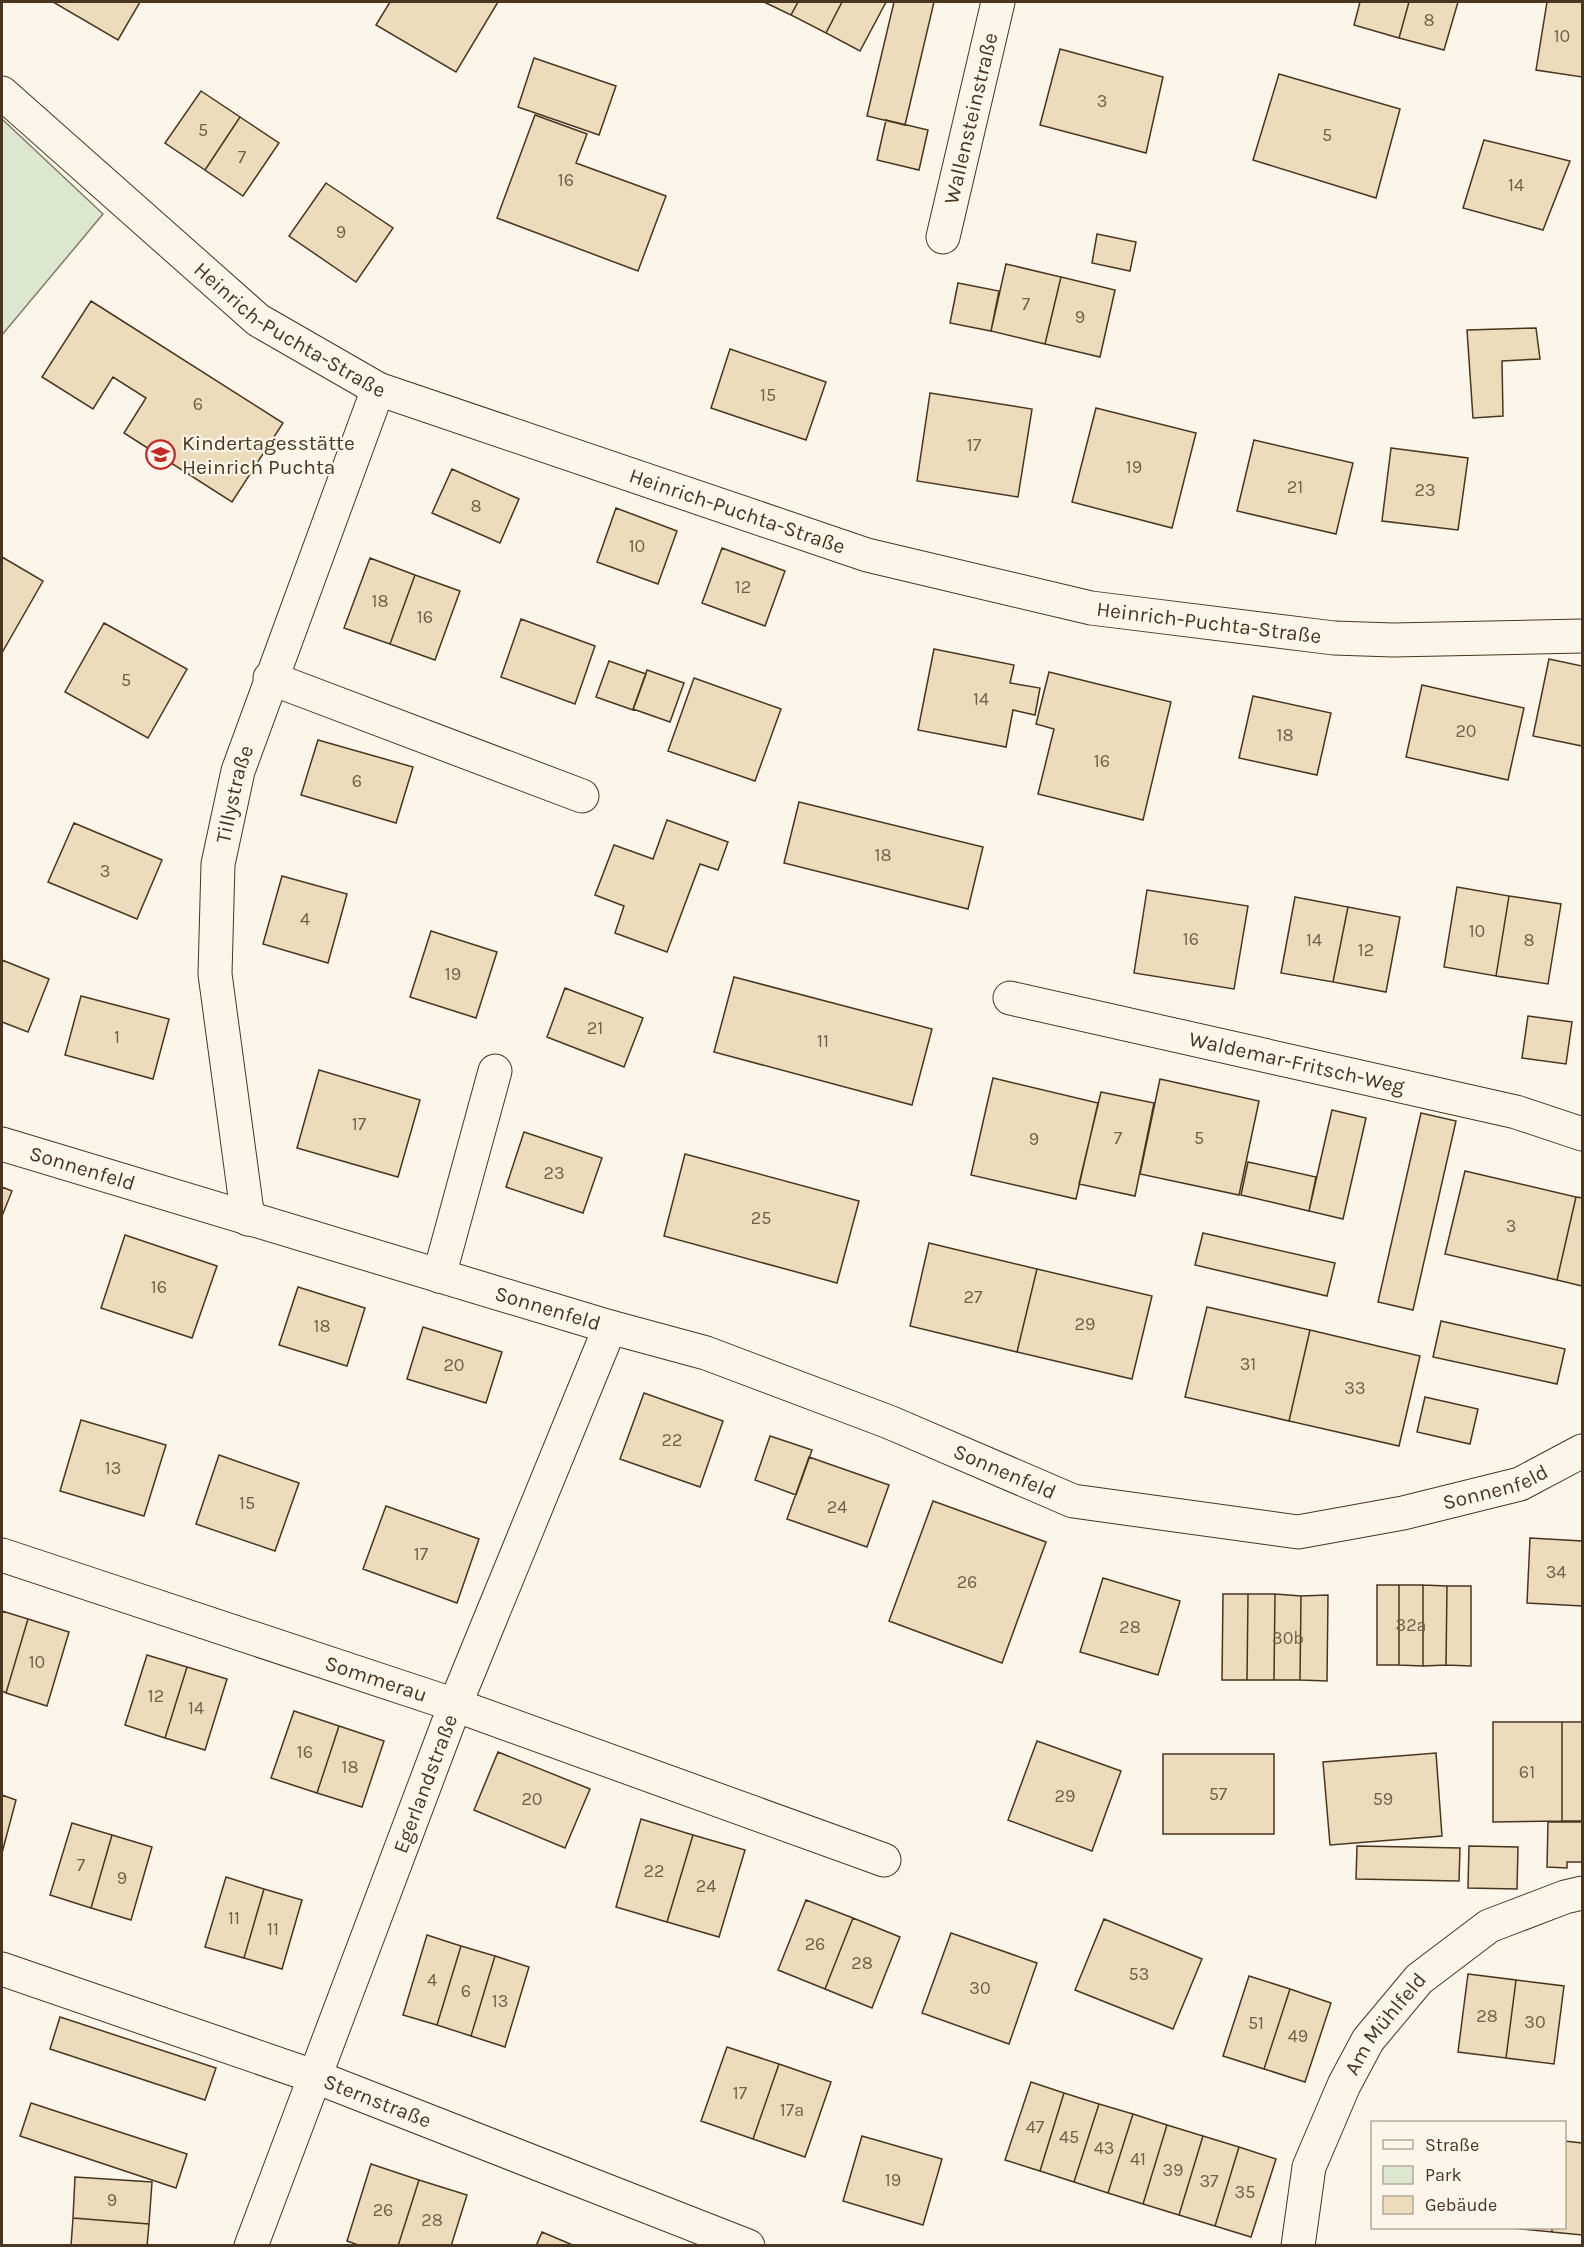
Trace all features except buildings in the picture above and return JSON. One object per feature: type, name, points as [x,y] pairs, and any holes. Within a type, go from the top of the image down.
[{"type":"street","name":"Wallensteinstraße","points":[[943,237],[998,2]]},
{"type":"street","name":"Heinrich-Puchta-Straße","points":[[2,93],[258,320],[378,389],[867,555],[1091,608],[1334,638],[1393,640],[1582,636]]},
{"type":"street","name":"Tillystraße","points":[[248,1219],[215,974],[218,864],[238,771],[270,678],[378,389]]},
{"type":"street","points":[[270,678],[582,796]]},
{"type":"street","name":"Waldemar-Fritsch-Weg","points":[[1010,998],[1516,1112],[1582,1134]]},
{"type":"street","points":[[439,1276],[495,1071]]},
{"type":"street","name":"Sonnenfeld","points":[[2,1144],[610,1327],[706,1353],[889,1422],[1073,1502],[1298,1532],[1403,1513],[1520,1484],[1582,1451]]},
{"type":"street","name":"Egerlandstraße","points":[[251,2246],[455,1705],[610,1327]]},
{"type":"street","name":"Sommerau","points":[[2,1555],[455,1705],[884,1860]]},
{"type":"street","name":"Am Mühlfeld","points":[[1298,2246],[1309,2167],[1344,2085],[1368,2040],[1419,1979],[1489,1926],[1565,1897],[1582,1893]]},
{"type":"street","name":"Sternstraße","points":[[2,1969],[316,2077],[748,2246]]},
{"type":"green space","points":[[2,119],[103,214],[2,335]]},
{"type":"place","name":"Kindertagesstätte Heinrich Puchta","points":[[161,455]]}]
